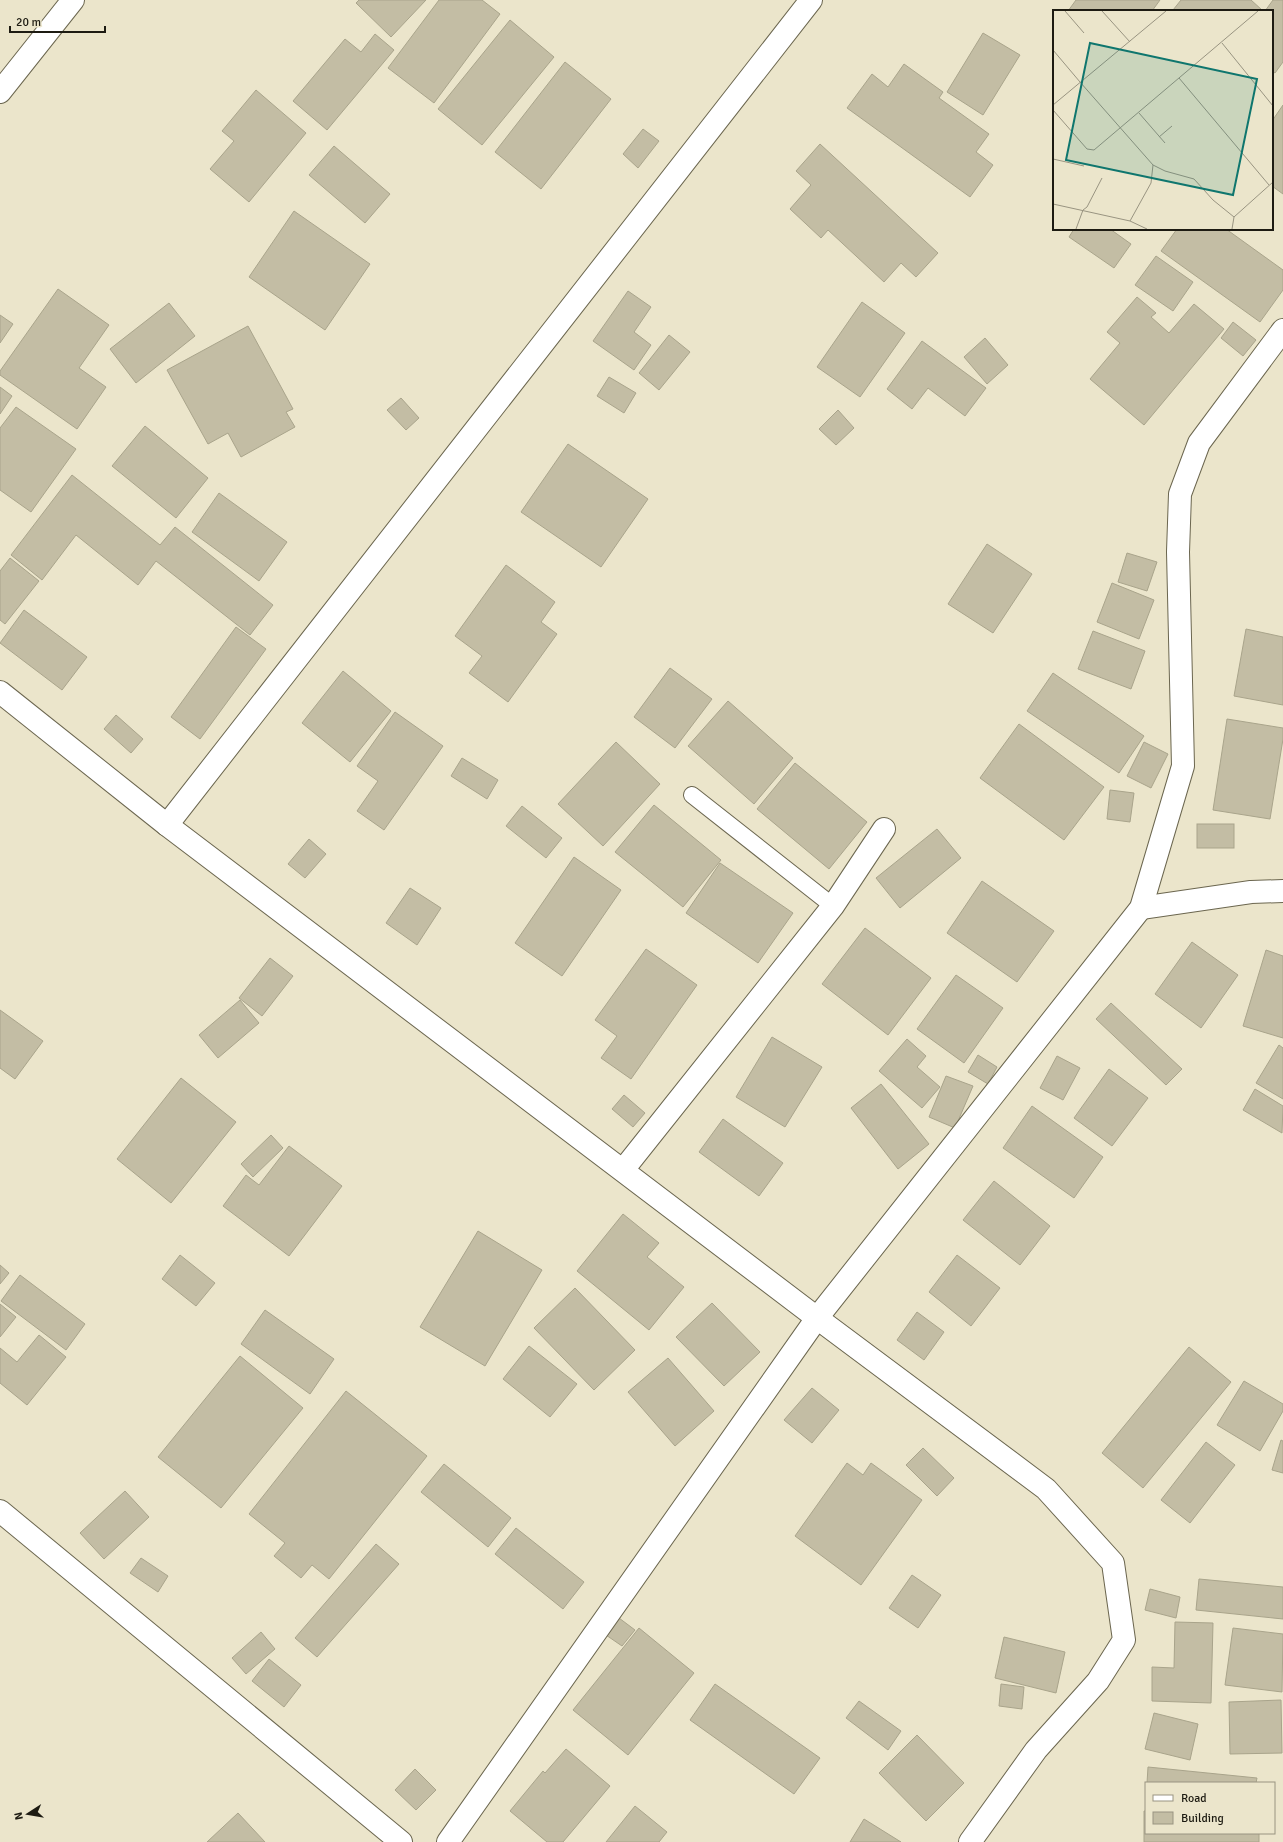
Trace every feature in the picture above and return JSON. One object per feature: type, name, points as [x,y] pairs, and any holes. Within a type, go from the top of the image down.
[{"type":"street","points":[[0,92],[74,0]]},
{"type":"street","points":[[167,825],[811,0]]},
{"type":"street","points":[[448,1842],[817,1318],[1141,908],[1183,766],[1178,552],[1180,494],[1199,443],[1283,330]]},
{"type":"street","points":[[0,692],[167,825],[817,1318],[1046,1489],[1113,1563],[1124,1640],[1098,1681],[1036,1750],[970,1842]]},
{"type":"street","points":[[623,1170],[833,906],[884,829]]},
{"type":"street","points":[[1141,908],[1251,892],[1283,891]]},
{"type":"street","points":[[0,1511],[401,1842]]},
{"type":"lane","points":[[692,795],[833,906]]},
{"type":"building","points":[[359,0],[426,0],[391,37],[356,3]]},
{"type":"building","points":[[439,0],[482,0],[500,14],[434,103],[388,68]]},
{"type":"building","points":[[1076,0],[1160,0],[1153,10],[1069,10]]},
{"type":"building","points":[[1181,0],[1251,0],[1262,10],[1173,10]]},
{"type":"building","points":[[1273,0],[1283,0],[1283,62],[1275,73],[1273,72],[1273,10],[1266,10]]},
{"type":"building","points":[[510,20],[554,57],[482,145],[438,109]]},
{"type":"building","points":[[983,33],[1020,55],[983,115],[947,92]]},
{"type":"building","points":[[375,34],[394,50],[327,130],[293,101],[345,39],[361,52]]},
{"type":"building","points":[[565,62],[611,99],[541,189],[495,152]]},
{"type":"building","points":[[904,64],[943,92],[939,98],[989,134],[976,152],[993,165],[970,197],[847,108],[872,74],[888,87]]},
{"type":"building","points":[[256,90],[306,133],[249,202],[210,169],[234,141],[222,131]]},
{"type":"building","points":[[1283,105],[1283,194],[1273,187],[1273,120]]},
{"type":"building","points":[[643,129],[659,141],[638,168],[623,154]]},
{"type":"building","points":[[820,144],[938,253],[916,277],[901,263],[884,282],[828,230],[821,238],[790,209],[811,185],[796,171]]},
{"type":"building","points":[[334,146],[390,194],[365,223],[309,175]]},
{"type":"building","points":[[294,211],[370,264],[325,330],[249,277]]},
{"type":"building","points":[[1073,230],[1111,230],[1131,244],[1114,268],[1069,237]]},
{"type":"building","points":[[1176,230],[1227,230],[1283,270],[1283,290],[1260,322],[1161,251]]},
{"type":"building","points":[[1156,256],[1193,282],[1173,311],[1135,285]]},
{"type":"building","points":[[58,289],[109,325],[79,368],[106,387],[77,429],[0,375],[0,371]]},
{"type":"building","points":[[628,291],[651,307],[634,332],[651,345],[634,370],[593,341]]},
{"type":"building","points":[[1137,297],[1156,313],[1151,317],[1169,333],[1194,304],[1224,329],[1144,425],[1090,379],[1120,343],[1107,332]]},
{"type":"building","points":[[862,302],[905,333],[860,397],[817,367]]},
{"type":"building","points":[[169,303],[195,336],[136,383],[110,349]]},
{"type":"building","points":[[0,315],[13,324],[0,343]]},
{"type":"building","points":[[1233,322],[1256,340],[1243,356],[1221,338]]},
{"type":"building","points":[[248,326],[293,409],[286,412],[295,427],[241,457],[228,433],[208,444],[167,370]]},
{"type":"building","points":[[669,335],[690,352],[659,390],[639,373]]},
{"type":"building","points":[[985,338],[1008,365],[987,384],[964,357]]},
{"type":"building","points":[[922,341],[986,388],[965,416],[928,388],[912,409],[887,389]]},
{"type":"building","points":[[609,377],[636,393],[624,413],[597,396]]},
{"type":"building","points":[[0,387],[12,396],[0,414]]},
{"type":"building","points":[[401,398],[419,418],[406,430],[387,410]]},
{"type":"building","points":[[16,407],[76,449],[31,512],[0,490],[0,428]]},
{"type":"building","points":[[838,410],[854,428],[836,445],[819,429]]},
{"type":"building","points":[[145,426],[208,478],[176,518],[112,466]]},
{"type":"building","points":[[568,444],[648,499],[601,567],[521,512]]},
{"type":"building","points":[[72,475],[160,545],[175,527],[273,605],[250,635],[156,561],[138,585],[76,535],[42,580],[11,555]]},
{"type":"building","points":[[219,493],[287,542],[259,581],[192,532]]},
{"type":"building","points":[[987,544],[1032,574],[993,633],[948,604]]},
{"type":"building","points":[[1127,553],[1157,562],[1147,591],[1118,582]]},
{"type":"building","points":[[10,558],[39,581],[5,624],[0,620],[0,571]]},
{"type":"building","points":[[506,565],[555,602],[541,622],[557,634],[508,702],[469,673],[482,656],[455,636]]},
{"type":"building","points":[[1112,583],[1154,600],[1139,639],[1097,622]]},
{"type":"building","points":[[24,610],[87,657],[62,690],[0,643]]},
{"type":"building","points":[[236,627],[266,649],[200,739],[171,717]]},
{"type":"building","points":[[1246,629],[1283,637],[1283,705],[1234,696]]},
{"type":"building","points":[[1093,631],[1145,651],[1131,689],[1078,669]]},
{"type":"building","points":[[670,668],[712,699],[675,748],[634,717]]},
{"type":"building","points":[[343,671],[391,711],[350,762],[302,723]]},
{"type":"building","points":[[1053,673],[1144,736],[1119,773],[1027,711]]},
{"type":"building","points":[[728,701],[793,758],[754,804],[688,746]]},
{"type":"building","points":[[395,712],[443,746],[384,830],[357,811],[378,781],[357,766]]},
{"type":"building","points":[[116,715],[143,739],[131,753],[104,729]]},
{"type":"building","points":[[1227,719],[1283,728],[1283,739],[1270,819],[1213,810]]},
{"type":"building","points":[[1019,724],[1104,787],[1064,840],[980,778]]},
{"type":"building","points":[[616,742],[660,784],[603,846],[558,804]]},
{"type":"building","points":[[1144,742],[1168,754],[1151,788],[1127,776]]},
{"type":"building","points":[[462,758],[498,780],[487,799],[451,776]]},
{"type":"building","points":[[795,763],[867,822],[829,869],[757,809]]},
{"type":"building","points":[[1110,790],[1134,793],[1130,822],[1107,819]]},
{"type":"building","points":[[654,805],[721,860],[683,907],[615,852]]},
{"type":"building","points":[[522,806],[562,838],[546,858],[506,826]]},
{"type":"building","points":[[1197,824],[1234,824],[1234,848],[1197,848]]},
{"type":"building","points":[[937,829],[961,858],[900,908],[876,878]]},
{"type":"building","points":[[309,839],[326,854],[305,878],[288,864]]},
{"type":"building","points":[[574,857],[621,890],[562,976],[515,943]]},
{"type":"building","points":[[720,863],[793,913],[758,963],[686,913]]},
{"type":"building","points":[[982,881],[1054,931],[1017,982],[947,933]]},
{"type":"building","points":[[410,888],[441,908],[417,945],[386,923]]},
{"type":"building","points":[[865,928],[931,978],[888,1035],[822,984]]},
{"type":"building","points":[[1192,942],[1238,975],[1201,1028],[1155,994]]},
{"type":"building","points":[[646,949],[697,985],[631,1079],[601,1058],[617,1036],[595,1020]]},
{"type":"building","points":[[1266,950],[1283,956],[1283,1038],[1243,1026]]},
{"type":"building","points":[[270,958],[293,976],[262,1016],[239,998]]},
{"type":"building","points":[[956,975],[1003,1008],[964,1063],[917,1029]]},
{"type":"building","points":[[240,1000],[259,1023],[218,1058],[199,1035]]},
{"type":"building","points":[[1111,1003],[1182,1069],[1166,1085],[1096,1019]]},
{"type":"building","points":[[0,1010],[43,1041],[15,1079],[0,1068]]},
{"type":"building","points":[[772,1037],[822,1067],[785,1127],[736,1097]]},
{"type":"building","points":[[907,1039],[926,1056],[917,1067],[940,1087],[922,1108],[879,1071]]},
{"type":"building","points":[[1279,1045],[1283,1048],[1283,1099],[1256,1083]]},
{"type":"building","points":[[978,1055],[997,1067],[988,1084],[968,1072]]},
{"type":"building","points":[[1057,1056],[1080,1068],[1063,1100],[1040,1088]]},
{"type":"building","points":[[1109,1069],[1148,1098],[1112,1146],[1074,1118]]},
{"type":"building","points":[[946,1076],[973,1086],[955,1128],[929,1117]]},
{"type":"building","points":[[181,1078],[236,1122],[171,1203],[117,1159]]},
{"type":"building","points":[[881,1084],[929,1144],[898,1169],[851,1108]]},
{"type":"building","points":[[1255,1089],[1283,1106],[1282,1133],[1243,1110]]},
{"type":"building","points":[[624,1095],[645,1113],[633,1127],[612,1109]]},
{"type":"building","points":[[1032,1106],[1103,1157],[1074,1198],[1003,1148]]},
{"type":"building","points":[[723,1119],[783,1163],[759,1196],[699,1152]]},
{"type":"building","points":[[271,1135],[283,1148],[253,1177],[241,1164]]},
{"type":"building","points":[[289,1146],[342,1186],[289,1256],[223,1206],[246,1175],[259,1185]]},
{"type":"building","points":[[994,1181],[1050,1226],[1020,1265],[963,1220]]},
{"type":"building","points":[[623,1214],[659,1243],[647,1257],[684,1287],[649,1330],[577,1271]]},
{"type":"building","points":[[478,1231],[542,1270],[485,1366],[420,1327]]},
{"type":"building","points":[[180,1255],[215,1283],[196,1306],[162,1279]]},
{"type":"building","points":[[957,1255],[1000,1288],[971,1326],[929,1292]]},
{"type":"building","points":[[0,1265],[9,1273],[0,1284]]},
{"type":"building","points":[[20,1275],[85,1324],[66,1350],[1,1301]]},
{"type":"building","points":[[575,1288],[635,1350],[594,1390],[534,1328]]},
{"type":"building","points":[[712,1303],[760,1352],[724,1386],[676,1337]]},
{"type":"building","points":[[0,1304],[16,1317],[0,1337]]},
{"type":"building","points":[[265,1310],[334,1359],[310,1394],[241,1344]]},
{"type":"building","points":[[917,1312],[944,1332],[924,1360],[897,1340]]},
{"type":"building","points":[[39,1335],[66,1357],[27,1405],[0,1383],[0,1348],[17,1362]]},
{"type":"building","points":[[529,1346],[577,1384],[550,1417],[503,1379]]},
{"type":"building","points":[[1189,1347],[1231,1382],[1143,1488],[1102,1453]]},
{"type":"building","points":[[240,1356],[303,1408],[221,1508],[158,1457]]},
{"type":"building","points":[[668,1358],[714,1411],[675,1446],[628,1392]]},
{"type":"building","points":[[1244,1381],[1283,1404],[1283,1411],[1260,1451],[1217,1425]]},
{"type":"building","points":[[812,1388],[839,1410],[812,1443],[784,1420]]},
{"type":"building","points":[[346,1391],[427,1456],[329,1579],[312,1565],[301,1578],[274,1556],[285,1543],[249,1514]]},
{"type":"building","points":[[1281,1440],[1283,1441],[1283,1473],[1272,1470]]},
{"type":"building","points":[[1206,1442],[1235,1465],[1190,1523],[1161,1500]]},
{"type":"building","points":[[923,1448],[954,1478],[937,1496],[906,1465]]},
{"type":"building","points":[[847,1463],[863,1475],[871,1463],[922,1500],[861,1585],[795,1536]]},
{"type":"building","points":[[444,1464],[511,1518],[488,1547],[421,1492]]},
{"type":"building","points":[[125,1491],[149,1517],[104,1559],[80,1533]]},
{"type":"building","points":[[516,1528],[584,1582],[563,1609],[495,1554]]},
{"type":"building","points":[[376,1544],[399,1564],[317,1657],[295,1638]]},
{"type":"building","points":[[141,1558],[168,1576],[158,1592],[130,1573]]},
{"type":"building","points":[[912,1575],[941,1595],[918,1628],[889,1608]]},
{"type":"building","points":[[1199,1579],[1283,1587],[1283,1619],[1196,1610]]},
{"type":"building","points":[[1150,1589],[1180,1597],[1176,1618],[1145,1610]]},
{"type":"building","points":[[619,1618],[635,1630],[622,1646],[606,1635]]},
{"type":"building","points":[[1175,1622],[1213,1623],[1211,1703],[1152,1701],[1152,1667],[1174,1668]]},
{"type":"building","points":[[639,1628],[694,1673],[628,1755],[573,1710]]},
{"type":"building","points":[[1233,1628],[1283,1634],[1282,1692],[1225,1685]]},
{"type":"building","points":[[261,1632],[275,1649],[246,1674],[232,1658]]},
{"type":"building","points":[[1004,1637],[1065,1652],[1056,1693],[995,1678]]},
{"type":"building","points":[[269,1659],[301,1685],[284,1707],[252,1681]]},
{"type":"building","points":[[715,1684],[820,1758],[794,1794],[690,1720]]},
{"type":"building","points":[[1001,1684],[1024,1687],[1022,1709],[999,1706]]},
{"type":"building","points":[[1281,1700],[1282,1753],[1230,1754],[1229,1702]]},
{"type":"building","points":[[859,1701],[901,1731],[888,1750],[846,1718]]},
{"type":"building","points":[[1154,1713],[1198,1724],[1190,1760],[1145,1749]]},
{"type":"building","points":[[917,1735],[964,1783],[926,1821],[879,1773]]},
{"type":"building","points":[[566,1749],[610,1786],[563,1842],[547,1842],[510,1811],[543,1771],[545,1773]]},
{"type":"building","points":[[1148,1767],[1257,1778],[1256,1782],[1147,1782]]},
{"type":"building","points":[[415,1769],[436,1790],[416,1810],[395,1790]]},
{"type":"building","points":[[635,1806],[667,1832],[659,1842],[606,1842]]},
{"type":"building","points":[[1144,1811],[1145,1834],[1259,1834],[1259,1842],[1144,1842]]},
{"type":"building","points":[[238,1813],[265,1842],[207,1842]]},
{"type":"building","points":[[864,1819],[901,1842],[850,1842]]}]
